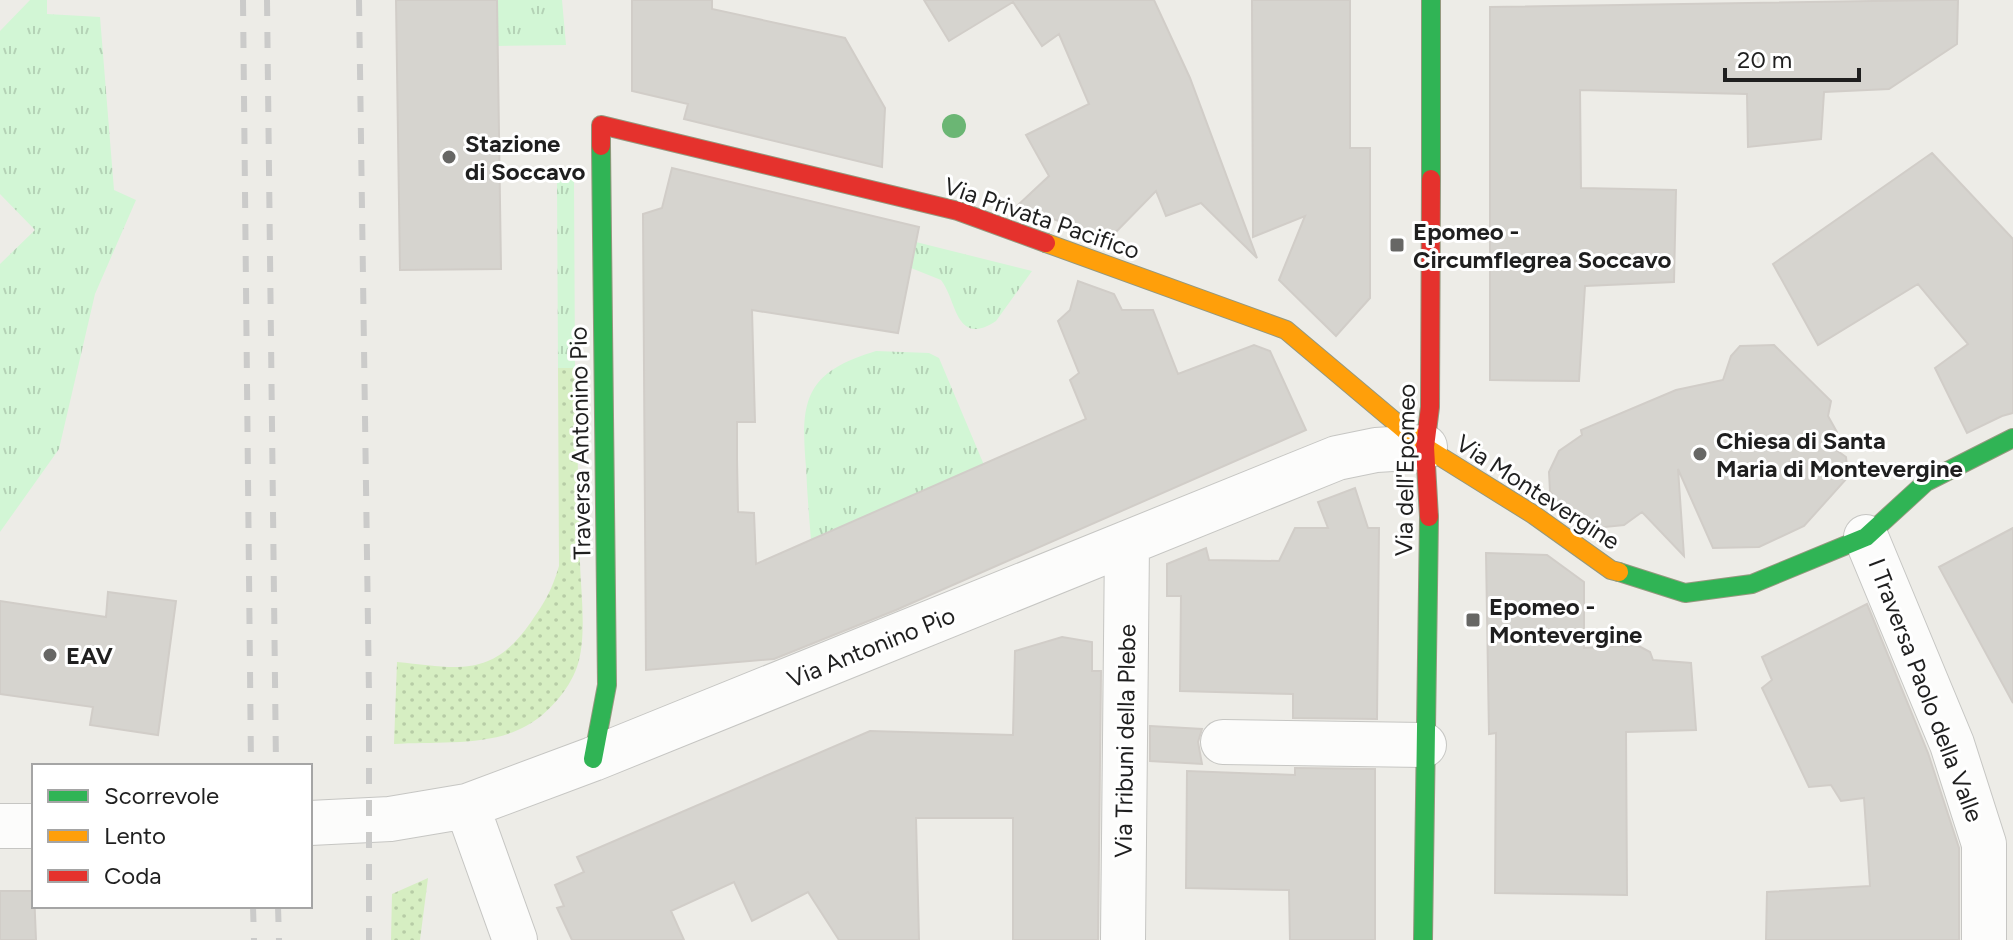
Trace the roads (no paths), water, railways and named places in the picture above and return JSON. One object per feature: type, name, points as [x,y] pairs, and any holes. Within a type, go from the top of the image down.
[{"type":"street","name":"Via dell'Epomeo","points":[[1423,940],[1429,486],[1425,447],[1430,407],[1431,0]]},
{"type":"street","name":"Via Privata Pacifico","points":[[601,125],[958,211],[1286,330],[1425,447]]},
{"type":"street","name":"Traversa Antonino Pio","points":[[593,759],[607,685],[601,125]]},
{"type":"street","name":"Via Montevergine","points":[[1425,447],[1534,515],[1611,570],[1685,593],[1752,584],[1866,537],[1926,482],[2013,438]]},
{"type":"street","name":"Via Antonino Pio","points":[[312,823],[390,819],[467,806],[593,759],[1337,458],[1376,450],[1425,447]]},
{"type":"street","name":"I Traversa Paolo della Valle","points":[[1866,537],[1952,744],[1984,844],[1984,940]]},
{"type":"street","name":"Via Tribuni della Plebe","points":[[1123,940],[1127,543]]},
{"type":"street","points":[[1223,742],[1424,745]]},
{"type":"street","points":[[467,806],[515,940]]},
{"type":"street","points":[[0,826],[32,826]]},
{"type":"railway","points":[[243,0],[251,764]]},
{"type":"railway","points":[[267,0],[276,764]]},
{"type":"railway","points":[[359,0],[369,694],[369,940]]},
{"type":"railway","points":[[253,908],[254,940]]},
{"type":"railway","points":[[278,908],[279,940]]},
{"type":"place","name":"Stazione di Soccavo","points":[[449,157]]},
{"type":"place","name":"Epomeo - Circumflegrea Soccavo","points":[[1397,245]]},
{"type":"place","name":"Chiesa di Santa Maria di Montevergine","points":[[1700,454]]},
{"type":"place","name":"Epomeo - Montevergine","points":[[1473,620]]},
{"type":"place","name":"EAV","points":[[50,655]]}]
